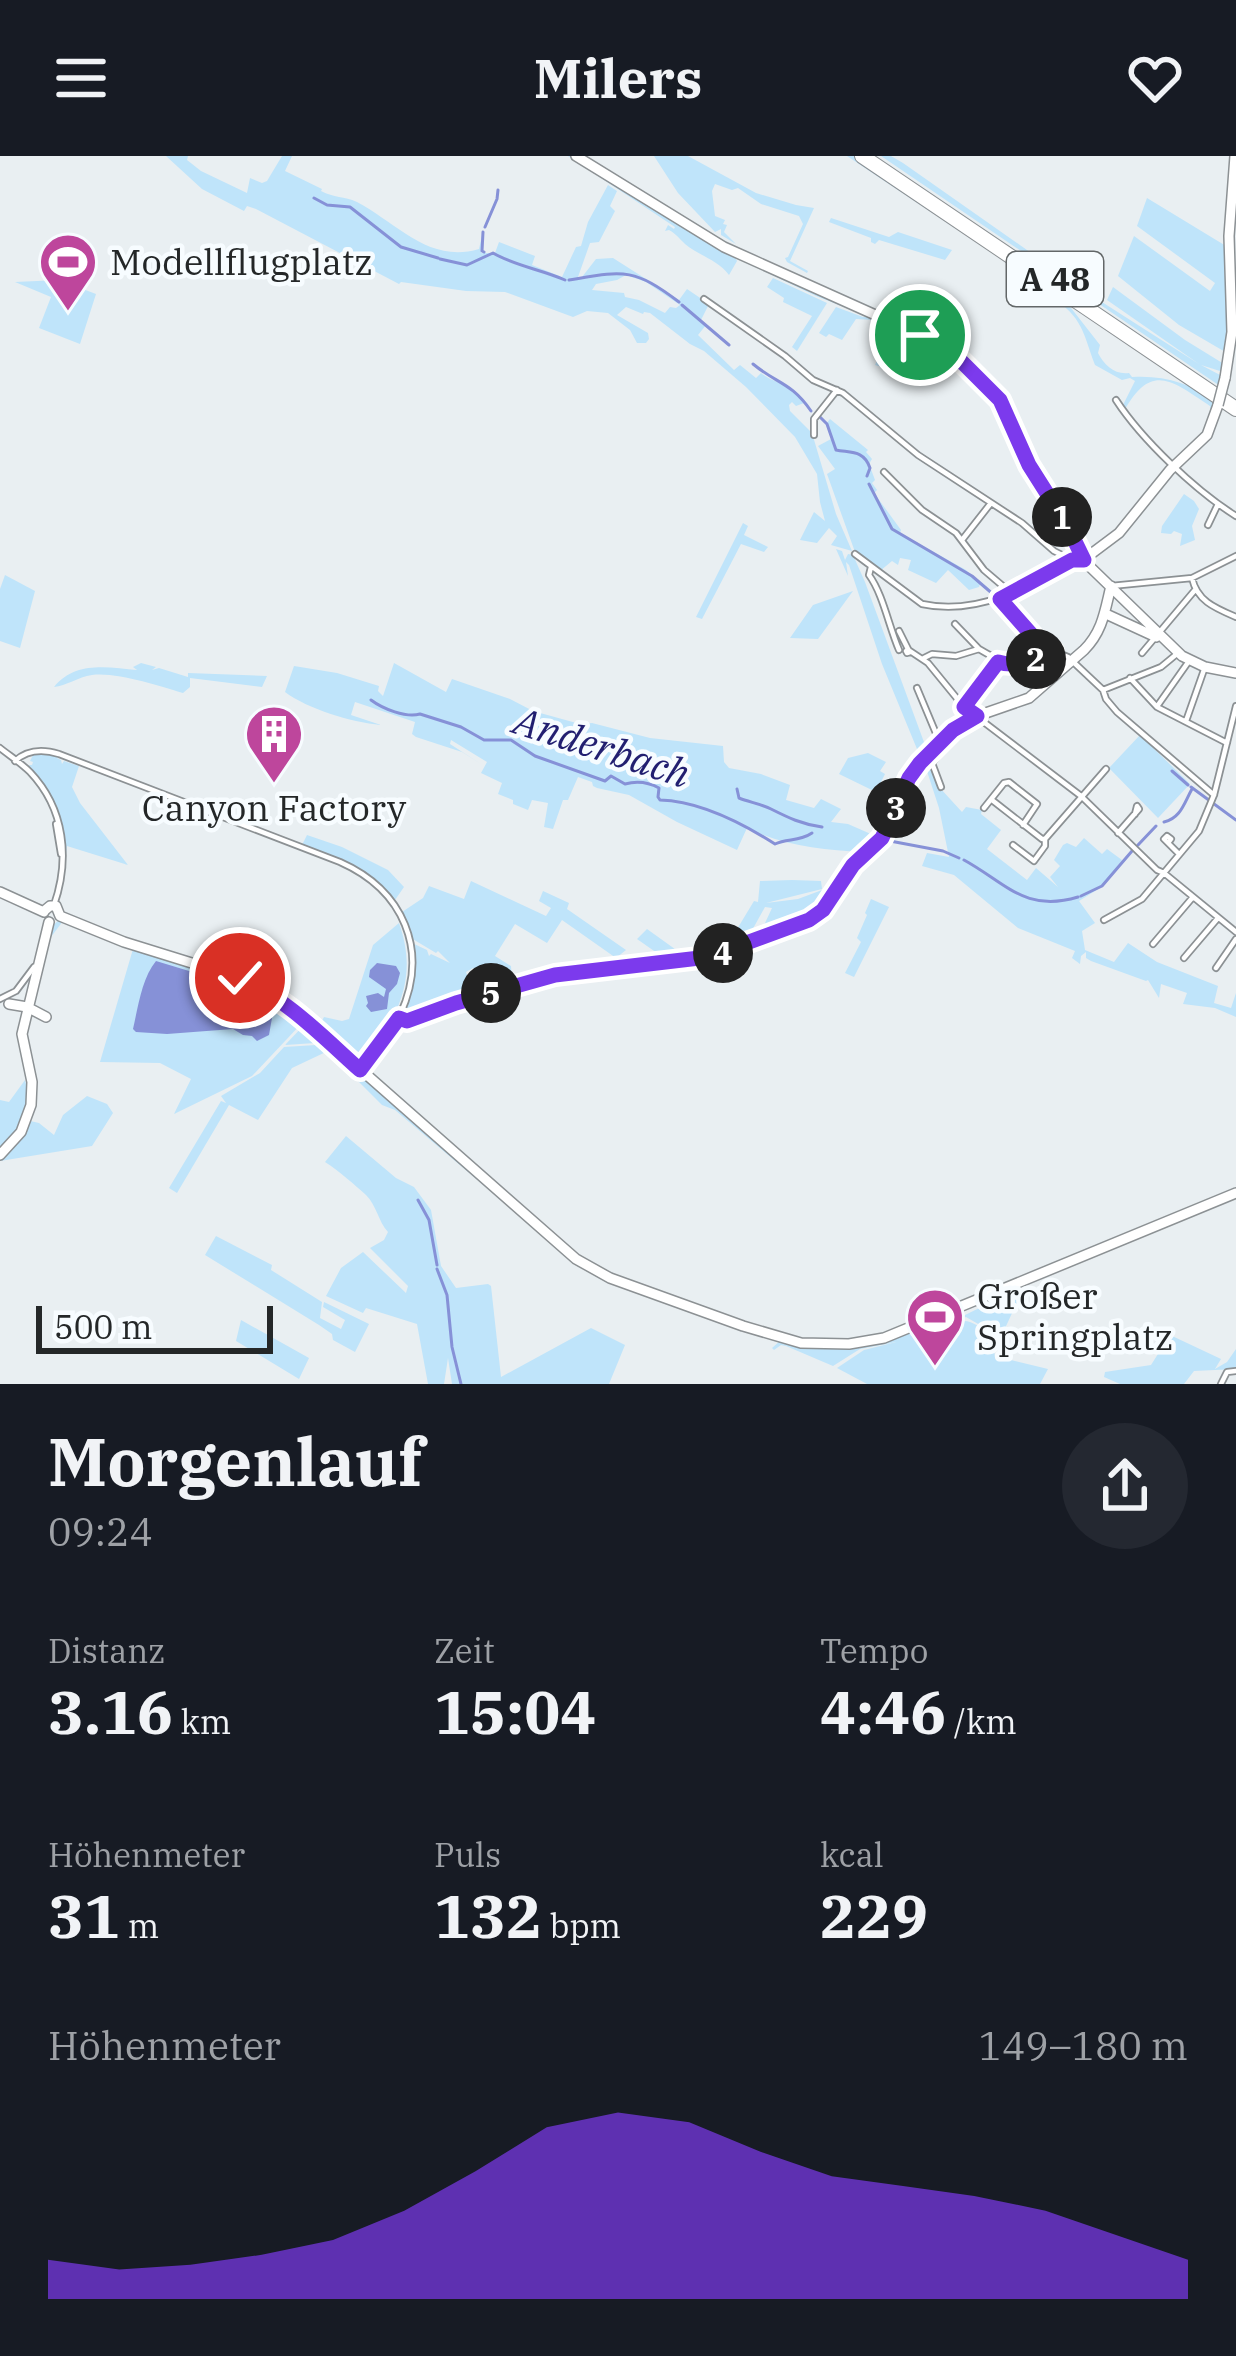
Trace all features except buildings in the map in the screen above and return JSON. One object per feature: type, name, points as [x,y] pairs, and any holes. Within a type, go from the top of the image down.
[{"type":"highway","name":"A 48","points":[[862,156],[1217,400],[1236,406]]},
{"type":"highway","name":"A 48","points":[[873,156],[1236,406]]},
{"type":"highway","points":[[1044,279],[1070,302]]},
{"type":"highway","points":[[1167,377],[1217,400]]},
{"type":"main road","points":[[576,156],[724,247],[920,335],[959,359],[1003,403],[1029,465],[1067,525],[1078,560],[1178,653],[1205,667],[1236,673]]},
{"type":"main road","points":[[1078,560],[1112,539],[1207,435],[1231,346],[1229,236],[1235,156]]},
{"type":"main road","points":[[360,1070],[399,1018],[407,1021],[555,975],[708,957],[809,920],[823,910],[853,865],[882,838],[909,778],[953,730],[1029,698],[1092,642],[1106,614],[1111,586]]},
{"type":"main road","points":[[1106,614],[1160,638]]},
{"type":"main road","points":[[0,892],[124,942],[258,986],[292,1009],[592,1270],[801,1343],[849,1344],[884,1338],[1236,1193]]},
{"type":"main road","points":[[0,1155],[21,1132],[31,1105],[32,1082],[22,1040],[52,914]]},
{"type":"main road","points":[[3,1002],[28,1005]]},
{"type":"street","points":[[704,299],[815,381],[837,390],[927,462],[1022,523],[1054,551],[1078,560]]},
{"type":"street","points":[[814,435],[814,418],[837,390]]},
{"type":"street","points":[[1116,400],[1175,465],[1236,516]]},
{"type":"street","points":[[884,472],[922,510],[948,526],[984,570],[1011,592]]},
{"type":"street","points":[[962,540],[991,503]]},
{"type":"street","points":[[1208,525],[1219,504]]},
{"type":"street","points":[[856,554],[922,604],[933,606],[1000,599],[1078,560]]},
{"type":"street","points":[[1111,586],[1192,578],[1236,556]]},
{"type":"street","points":[[871,566],[868,575],[878,587],[898,650]]},
{"type":"street","points":[[1192,578],[1195,590],[1208,603],[1236,617]]},
{"type":"street","points":[[1142,653],[1160,638],[1195,590]]},
{"type":"street","points":[[1000,599],[1038,642],[1070,660],[1103,690],[1117,712],[1213,798]]},
{"type":"street","points":[[955,624],[998,662],[1024,663],[1053,651]]},
{"type":"street","points":[[899,631],[909,650],[923,659],[964,707],[1081,796],[1157,870],[1236,936],[1216,968]]},
{"type":"street","points":[[923,659],[932,653],[956,656],[979,649]]},
{"type":"street","points":[[1103,690],[1161,667],[1178,653]]},
{"type":"street","points":[[1157,706],[1190,661]]},
{"type":"street","points":[[964,707],[998,662]]},
{"type":"street","points":[[1186,722],[1205,667]]},
{"type":"street","points":[[1130,678],[1157,706],[1227,743]]},
{"type":"street","points":[[916,688],[940,743]]},
{"type":"street","points":[[1104,920],[1134,905],[1196,837],[1213,798],[1236,706]]},
{"type":"street","points":[[941,788],[932,764],[953,730]]},
{"type":"street","points":[[0,748],[30,772],[50,801],[61,830],[64,860],[52,914]]},
{"type":"street","points":[[16,762],[33,752],[68,757],[368,877],[397,907],[410,941],[411,979],[399,1018]]},
{"type":"street","points":[[30,772],[33,752]]},
{"type":"street","points":[[16,762],[41,791],[54,818],[61,878]]},
{"type":"street","points":[[1012,845],[1034,861],[1045,838],[1106,769]]},
{"type":"street","points":[[984,808],[1006,782],[1037,804],[1023,824]]},
{"type":"street","points":[[992,800],[1045,838]]},
{"type":"street","points":[[1118,833],[1135,814]]},
{"type":"street","points":[[1168,843],[1179,854]]},
{"type":"street","points":[[1153,944],[1193,897]]},
{"type":"street","points":[[1184,958],[1218,918]]},
{"type":"street","points":[[3,1002],[40,957]]},
{"type":"street","points":[[1221,1384],[1227,1372],[1236,1371]]},
{"type":"shaded area","points":[[166,156],[188,156],[201,171],[247,193],[250,178],[267,181],[282,156],[292,156],[285,171],[321,191],[357,202],[429,246],[444,251],[479,249],[483,231],[481,253],[495,253],[499,242],[535,256],[532,265],[562,277],[608,185],[617,191],[610,206],[615,211],[599,242],[590,243],[578,277],[596,259],[613,258],[679,300],[687,289],[709,304],[701,320],[706,325],[698,335],[734,370],[740,365],[756,378],[761,373],[800,396],[804,403],[796,406],[792,402],[790,411],[812,433],[852,551],[831,545],[837,536],[829,528],[817,543],[800,540],[814,512],[825,521],[817,474],[795,437],[704,351],[650,313],[626,307],[617,315],[648,333],[646,343],[637,343],[630,330],[608,313],[587,311],[573,317],[505,292],[399,284],[256,209],[247,206],[244,211],[202,189]],"holes":[[[626,275],[680,305],[665,313],[624,293],[592,290],[596,284]]]},
{"type":"shaded area","points":[[568,156],[682,225],[862,314],[735,257],[729,275],[665,231],[668,225],[675,227]]},
{"type":"shaded area","points":[[654,156],[688,156],[756,193],[814,208],[790,261],[807,273],[785,258],[803,224],[799,216],[761,204],[738,188],[715,184],[715,216],[725,220],[724,232],[736,244],[721,235],[721,229],[715,232],[678,193]]},
{"type":"shaded area","points":[[847,156],[874,168],[1064,299],[1100,345],[1098,353],[1110,368],[1132,377],[1155,377],[1176,382],[1217,402],[1212,424],[1202,437],[1212,418],[1210,406],[1162,380],[1143,386],[1124,411],[1135,381],[1122,380],[1095,365],[1080,326],[1051,292]]},
{"type":"shaded area","points":[[881,156],[903,163],[1199,364],[1107,300],[1113,287],[1224,364],[1227,353],[1179,325],[1118,276],[1134,236],[1210,291],[1215,283],[1137,226],[1147,198],[1226,246],[1231,319],[1226,367],[1223,372],[1201,365],[1222,376],[1220,386]]},
{"type":"shaded area","points":[[831,218],[952,250],[945,260],[879,240],[875,244],[871,238],[829,222]]},
{"type":"shaded area","points":[[773,278],[827,303],[797,351],[792,347],[812,316],[783,302],[784,298],[767,287]]},
{"type":"shaded area","name":"Modellflugplatz","points":[[59,280],[96,294],[80,344],[39,328],[51,297],[15,282]]},
{"type":"shaded area","points":[[836,307],[870,316],[918,338],[904,335],[885,368],[875,365],[892,329],[874,320],[856,319],[842,340],[826,337],[819,333]]},
{"type":"shaded area","points":[[830,419],[868,450],[874,493],[900,533],[966,570],[979,587],[969,590],[948,570],[936,583],[908,570],[911,560],[900,558],[898,565],[892,561],[880,571],[855,552],[827,474],[835,469],[818,446],[831,439],[826,424]]},
{"type":"shaded area","points":[[1184,494],[1199,509],[1192,526],[1195,540],[1180,546],[1182,534],[1161,533]]},
{"type":"shaded area","points":[[743,523],[748,526],[744,535],[768,547],[764,552],[741,544],[702,619],[696,617]]},
{"type":"shaded area","points":[[836,549],[845,560],[853,555],[865,582],[928,753],[924,756],[882,664],[849,565],[846,562],[848,576]]},
{"type":"shaded area","points":[[5,575],[35,591],[20,648],[0,641],[0,589]]},
{"type":"shaded area","points":[[853,591],[818,639],[790,638],[813,605]]},
{"type":"shaded area","points":[[141,663],[188,677],[188,673],[267,676],[262,687],[190,678],[190,687],[183,693],[102,675],[54,687],[83,669],[137,670],[133,667]]},
{"type":"shaded area","points":[[394,663],[446,692],[452,679],[580,724],[723,746],[729,768],[790,785],[786,800],[814,808],[821,799],[841,809],[831,822],[880,838],[863,852],[848,851],[789,843],[747,828],[737,850],[629,795],[597,788],[578,777],[553,829],[544,827],[548,803],[532,800],[528,810],[513,804],[498,794],[502,783],[481,773],[487,762],[451,740],[450,744],[481,764],[462,752],[416,737],[412,734],[415,722],[355,702],[351,715],[381,725],[356,721],[317,709],[285,692],[294,666],[379,686],[383,696]]},
{"type":"shaded area","points":[[1140,735],[1190,784],[1158,818],[1109,768]]},
{"type":"shaded area","points":[[868,753],[886,762],[876,792],[839,774],[848,758]]},
{"type":"shaded area","points":[[33,755],[59,756],[62,764],[79,766],[72,787],[128,865],[67,846],[63,880],[61,830],[29,765]]},
{"type":"shaded area","points":[[929,756],[940,788],[962,812],[966,807],[982,810],[1001,830],[987,849],[1027,880],[1036,868],[1058,887],[1050,877],[1060,866],[1054,860],[1063,845],[1076,847],[1084,838],[1102,854],[1107,849],[1122,860],[1103,886],[1079,901],[1095,923],[1082,931],[1085,950],[1114,962],[1128,943],[1157,962],[1218,986],[1214,1003],[1231,1008],[1236,993],[1236,1017],[1215,1008],[1183,1004],[1187,993],[1161,984],[1159,998],[1148,980],[1091,961],[1086,952],[1080,964],[1072,958],[1075,951],[1018,928],[954,875],[922,866],[927,853],[949,857],[924,762]]},
{"type":"shaded area","points":[[307,835],[388,870],[404,887],[395,900],[362,871],[302,845]]},
{"type":"shaded area","points":[[471,881],[546,916],[551,908],[539,901],[543,891],[569,903],[567,909],[626,950],[616,958],[562,920],[547,943],[515,924],[495,956],[511,966],[509,986],[473,968],[467,975],[490,991],[402,1016],[413,979],[412,943],[450,963],[438,951],[411,938],[402,912],[423,898],[429,886],[464,899]]},
{"type":"shaded area","points":[[760,881],[821,881],[822,889],[766,903],[798,899],[838,884],[814,913],[758,938],[772,908],[765,907],[745,943],[710,955],[667,960],[637,939],[647,929],[686,957],[725,949],[754,901],[758,902]]},
{"type":"shaded area","points":[[871,899],[889,907],[854,977],[845,973],[861,942],[857,938]]},
{"type":"shaded area","points":[[59,920],[68,922],[140,950],[247,983],[276,999],[302,1023],[252,1076],[174,1114],[191,1079],[160,1063],[100,1062],[133,949],[63,921],[48,941],[51,927]]},
{"type":"shaded area","points":[[399,923],[406,971],[396,1019],[359,1064],[307,1020],[311,1017],[319,1026],[324,1017],[349,1019],[373,945]]},
{"type":"shaded area","points":[[305,1024],[514,1209],[395,1110],[382,1105],[328,1051],[292,1068],[258,1120],[229,1105],[177,1193],[169,1188],[221,1101],[226,1103],[221,1096],[260,1073],[284,1047],[324,1048],[315,1043],[285,1045]]},
{"type":"shaded area","points":[[25,1080],[26,1120],[54,1135],[63,1115],[87,1096],[107,1104],[113,1113],[92,1146],[0,1161],[0,1100],[9,1102]]},
{"type":"shaded area","points":[[346,1136],[414,1187],[431,1210],[441,1266],[456,1288],[491,1286],[501,1377],[591,1328],[625,1345],[609,1384],[452,1384],[448,1358],[444,1384],[428,1384],[417,1324],[366,1308],[363,1313],[326,1296],[341,1268],[363,1252],[406,1293],[408,1286],[370,1248],[388,1232],[370,1199],[325,1162]]},
{"type":"shaded area","points":[[216,1236],[272,1265],[271,1270],[322,1302],[320,1318],[341,1329],[345,1320],[323,1307],[324,1302],[369,1324],[355,1352],[205,1255]]},
{"type":"shaded area","points":[[1018,1289],[1020,1296],[1001,1337],[966,1317],[919,1338],[970,1322],[998,1339],[995,1358],[1048,1369],[1040,1384],[867,1384],[837,1368],[864,1350],[896,1342],[860,1349],[833,1366],[786,1346],[772,1348],[780,1341],[886,1340],[957,1313],[963,1316]]},
{"type":"shaded area","points":[[241,1320],[309,1358],[299,1379],[236,1341]]},
{"type":"shaded area","points":[[1170,1335],[1221,1359],[1215,1369],[1236,1349],[1236,1369],[1194,1371],[1184,1384],[1120,1384],[1104,1377],[1105,1372],[1151,1365]]},
{"type":"water","points":[[156,961],[252,998],[272,1018],[269,1035],[257,1041],[233,1029],[136,1032],[141,993]]},
{"type":"water","points":[[377,963],[396,966],[400,973],[387,1009],[371,1012],[366,996],[378,993],[384,997],[386,989],[369,977]]},
{"type":"waterway","points":[[485,227],[498,190]]},
{"type":"waterway","points":[[314,198],[327,205],[350,207],[401,247],[438,258]]},
{"type":"waterway","points":[[483,232],[484,252]]},
{"type":"waterway","points":[[440,259],[467,265],[493,253],[565,280]]},
{"type":"waterway","points":[[569,280],[638,277],[679,302]]},
{"type":"waterway","points":[[682,305],[729,345]]},
{"type":"waterway","points":[[753,364],[790,389],[811,411]]},
{"type":"waterway","points":[[820,417],[836,450],[864,458],[870,468],[867,476]]},
{"type":"waterway","points":[[869,484],[892,529],[972,576],[994,595]]},
{"type":"waterway","name":"Anderbach","points":[[371,700],[395,712],[461,727],[484,740],[511,740],[535,756],[605,781],[611,776],[625,784],[651,784],[659,788],[660,800],[720,814],[775,844],[812,833]]},
{"type":"waterway","points":[[1172,771],[1188,785]]},
{"type":"waterway","points":[[1191,787],[1236,820]]},
{"type":"waterway","points":[[737,789],[739,798],[822,827]]},
{"type":"waterway","name":"Anderbach","points":[[1164,822],[1178,813],[1192,789]]},
{"type":"waterway","name":"Anderbach","points":[[1138,845],[1156,826]]},
{"type":"waterway","name":"Anderbach","points":[[890,841],[959,858]]},
{"type":"waterway","name":"Anderbach","points":[[1081,896],[1102,886],[1132,851]]},
{"type":"waterway","name":"Anderbach","points":[[964,860],[1030,898],[1060,901],[1078,897]]},
{"type":"waterway","points":[[418,1200],[429,1220],[437,1265]]},
{"type":"waterway","points":[[437,1269],[447,1295],[461,1384]]},
{"type":"place","name":"Modellflugplatz","points":[[68,313]]},
{"type":"place","name":"Canyon Factory","points":[[274,785]]},
{"type":"place","name":"Großer Springplatz","points":[[935,1368]]},
{"type":"route","points":[[240,978],[292,1009],[360,1070],[399,1018],[407,1021],[555,975],[708,957],[809,920],[823,910],[853,865],[885,833],[916,769],[953,730],[977,716],[964,707],[998,662],[1024,663],[1053,651],[1038,642],[1000,599],[1072,560],[1084,560],[1029,465],[1000,400],[959,359],[920,335]]}]
